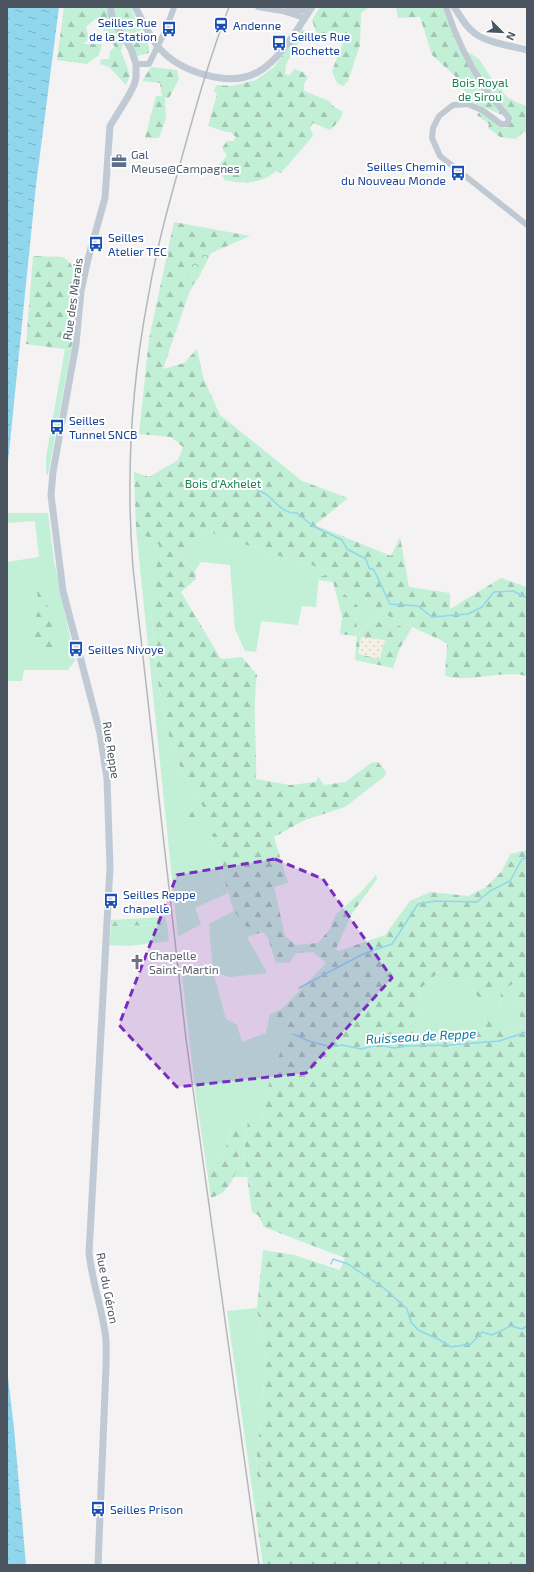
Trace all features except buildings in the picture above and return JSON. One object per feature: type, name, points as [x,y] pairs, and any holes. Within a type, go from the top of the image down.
[{"type":"main road","name":"Rue des Marais","points":[[52,472],[76,344],[81,291],[88,259],[105,198],[110,126],[134,85],[136,78],[136,64],[131,49],[113,20],[111,13],[112,7]]},
{"type":"main road","points":[[136,7],[151,38],[161,50],[181,65],[225,79],[246,77],[258,72],[278,54],[308,13]]},
{"type":"main road","points":[[454,7],[471,31],[479,36],[527,50]]},
{"type":"main road","name":"Rue Reppe","points":[[52,472],[51,495],[63,591],[100,733],[107,779],[110,867],[100,1036]]},
{"type":"main road","name":"Rue du Géron","points":[[98,1565],[106,1366],[105,1333],[89,1253],[100,1036]]},
{"type":"street","points":[[136,64],[148,64],[167,27],[174,7]]},
{"type":"street","points":[[258,7],[282,11],[301,10],[308,13]]},
{"type":"street","points":[[446,7],[463,49],[485,90],[509,118],[507,124],[501,124],[482,110],[467,104],[453,105],[439,116],[433,128],[432,138],[440,156],[527,225]]},
{"type":"highlighted area","points":[[275,859],[323,879],[392,978],[306,1073],[177,1087],[119,1025],[177,875]]},
{"type":"green space","points":[[64,7],[108,7],[110,20],[123,43],[121,51],[130,75],[126,85],[109,67],[100,64],[101,59],[109,59],[110,51],[115,47],[96,18],[86,27],[89,39],[83,44],[102,44],[99,55],[87,64],[57,60]]},
{"type":"green space","points":[[116,7],[130,7],[133,13],[127,10],[121,26],[114,15]]},
{"type":"green space","points":[[320,7],[369,7],[361,13],[360,45],[348,81],[343,86],[337,83],[332,71],[343,43],[332,30],[325,40],[319,41],[312,20]]},
{"type":"green space","name":"Bois Royal de Sirou","points":[[396,7],[446,7],[463,49],[479,59],[490,76],[507,97],[527,106],[527,133],[523,132],[516,139],[500,137],[488,128],[489,124],[477,115],[480,111],[505,128],[512,121],[510,118],[471,102],[456,77],[432,55],[420,17],[398,18]]},
{"type":"green space","points":[[127,10],[133,13],[149,47],[149,53],[137,56],[121,26]]},
{"type":"green space","points":[[302,29],[306,31],[286,64],[285,74],[290,75],[294,69],[303,72],[308,77],[304,84],[304,91],[329,101],[333,106],[343,112],[339,121],[330,130],[313,123],[310,127],[313,136],[281,173],[276,171],[265,178],[252,182],[225,180],[217,167],[227,156],[222,148],[227,141],[233,141],[236,137],[230,132],[208,126],[217,94],[214,91],[216,85],[232,86],[256,80],[274,67]]},
{"type":"green space","points":[[151,67],[177,70],[179,79],[169,98],[165,98],[166,119],[159,138],[145,138],[156,96],[162,96],[160,83],[142,81]]},
{"type":"green space","name":"Bois d'Axhelet","points":[[174,222],[250,236],[211,253],[205,253],[185,288],[189,293],[163,369],[184,363],[197,349],[203,377],[220,415],[302,481],[348,498],[315,525],[391,556],[400,537],[409,587],[450,593],[450,609],[501,578],[527,587],[527,676],[506,674],[455,678],[445,676],[447,643],[382,613],[348,583],[312,565],[272,554],[207,531],[188,542],[179,555],[195,571],[196,579],[181,592],[221,659],[242,657],[257,675],[255,714],[256,779],[290,785],[316,782],[318,776],[324,785],[345,782],[371,763],[378,762],[386,772],[385,776],[345,807],[305,820],[274,837],[288,883],[274,887],[285,936],[296,945],[318,943],[330,929],[336,914],[360,893],[376,875],[377,879],[351,915],[336,949],[338,951],[385,935],[410,901],[430,892],[468,896],[486,887],[502,871],[510,854],[527,850],[527,1565],[263,1565],[254,1502],[261,1500],[256,1466],[266,1361],[257,1308],[263,1250],[294,1255],[340,1270],[345,1258],[264,1227],[258,1215],[252,1212],[244,1155],[248,1120],[262,1120],[270,1078],[281,1051],[288,1023],[269,1019],[269,1015],[282,1009],[326,963],[313,952],[296,953],[290,962],[276,963],[268,938],[263,932],[253,935],[234,911],[215,850],[212,834],[218,831],[218,819],[183,825],[181,814],[205,810],[185,777],[171,746],[158,682],[151,612],[159,545],[136,529],[134,472],[149,477],[178,460],[183,447],[171,437],[139,434],[149,339]],"holes":[[[441,970],[450,979],[468,974],[473,991],[481,1000],[501,990],[500,1010],[506,1012],[506,988],[514,983],[522,1028],[501,1032],[504,1021],[486,1019],[484,1031],[443,1033],[406,1029],[420,1010],[421,988]]]},
{"type":"green space","points":[[211,253],[189,293],[185,288],[191,260],[201,254]]},
{"type":"green space","points":[[33,256],[63,257],[81,272],[77,302],[73,303],[71,315],[75,326],[71,350],[26,344]]},
{"type":"green space","points":[[65,349],[71,350],[48,475],[46,474],[46,457]]},
{"type":"green space","points":[[7,513],[48,513],[54,561],[75,661],[68,670],[24,670],[22,681],[7,681],[7,562],[39,557],[35,521],[7,523]]},
{"type":"green space","points":[[136,529],[160,545],[151,612],[158,682],[171,746],[185,777],[205,810],[183,824],[218,819],[218,832],[212,834],[215,850],[228,893],[195,908],[201,924],[178,937]]},
{"type":"green space","points":[[207,531],[272,554],[312,565],[348,583],[382,613],[412,627],[410,631],[394,623],[387,627],[374,619],[357,636],[355,636],[357,625],[355,620],[358,606],[339,589],[337,583],[319,577],[316,607],[302,606],[298,625],[261,621],[256,652],[245,651],[235,629],[230,565],[201,562],[195,571],[179,555],[188,542]]},
{"type":"green space","points":[[326,575],[337,583],[339,589],[358,606],[355,620],[357,625],[355,636],[340,634],[342,616],[333,582],[319,580],[319,577]]},
{"type":"green space","points":[[45,579],[48,614],[59,642],[46,651],[34,645],[35,618],[39,610],[37,590]]},
{"type":"green space","points":[[374,619],[387,627],[394,623],[410,631],[400,648],[393,668],[355,660],[357,636]]},
{"type":"green space","points":[[234,911],[253,935],[247,937],[267,973],[230,977],[213,972],[209,924]]},
{"type":"green space","points":[[165,917],[167,925],[111,926],[111,920]]},
{"type":"green space","points":[[167,925],[169,941],[129,946],[109,945],[111,926]]},
{"type":"green space","points":[[441,970],[468,974],[473,991],[501,990],[500,1010],[506,1011],[506,988],[514,982],[522,1028],[501,1032],[486,1019],[484,1031],[443,1033],[406,1029],[420,1010],[421,988]]},
{"type":"green space","points":[[213,972],[226,1019],[237,1025],[242,1042],[266,1033],[269,1019],[288,1023],[281,1051],[270,1078],[262,1120],[248,1120],[244,1155],[247,1177],[234,1177],[239,1159],[239,1131],[232,1127],[223,1157],[217,1158],[207,1170],[196,1097],[182,975]]},
{"type":"green space","points":[[232,1127],[239,1130],[239,1154],[234,1177],[225,1190],[211,1198],[207,1170],[217,1158],[223,1157]]},
{"type":"green space","points":[[257,1308],[266,1361],[256,1466],[261,1500],[254,1502],[227,1311]]},
{"type":"sand","points":[[361,637],[385,640],[380,659],[358,654]]},
{"type":"water","points":[[7,7],[59,7],[36,185],[7,472]]},
{"type":"water","points":[[7,1369],[14,1428],[26,1565],[7,1565]]},
{"type":"waterway","points":[[257,487],[256,489],[266,494],[284,510],[297,513],[313,526],[342,540],[347,549],[366,559],[369,568],[374,570],[390,604],[418,606],[432,617],[468,614],[482,607],[494,592],[513,591],[527,598]]},
{"type":"waterway","points":[[299,988],[363,954],[392,944],[418,904],[435,901],[477,902],[490,891],[510,881],[522,859],[527,858]]},
{"type":"waterway","name":"Ruisseau de Reppe","points":[[293,1034],[309,1041],[331,1047],[342,1045],[361,1049],[378,1045],[394,1048],[499,1041],[527,1032]]},
{"type":"waterway","points":[[331,1264],[333,1259],[348,1264],[385,1289],[407,1309],[411,1322],[418,1330],[451,1347],[471,1344],[482,1332],[492,1335],[511,1326],[522,1329],[527,1326]]},
{"type":"railway","points":[[229,7],[209,63],[172,192],[151,280],[142,331],[134,399],[130,466],[130,500],[133,568],[186,1039],[259,1565]]},
{"type":"place","name":"Andenne","points":[[221,25]]},
{"type":"place","name":"Seilles Rue de la Station","points":[[169,29]]},
{"type":"place","name":"Seilles Rue Rochette","points":[[279,43]]},
{"type":"place","name":"Gal Meuse@Campagnes","points":[[119,161]]},
{"type":"place","name":"Seilles Chemin du Nouveau Monde","points":[[458,173]]},
{"type":"place","name":"Seilles Atelier TEC","points":[[96,244]]},
{"type":"place","name":"Seilles Tunnel SNCB","points":[[57,427]]},
{"type":"place","name":"Seilles Nivoye","points":[[76,649]]},
{"type":"place","name":"Seilles Reppe chapelle","points":[[111,901]]},
{"type":"place","name":"Chapelle Saint-Martin","points":[[137,962]]},
{"type":"place","name":"Seilles Prison","points":[[98,1509]]}]
